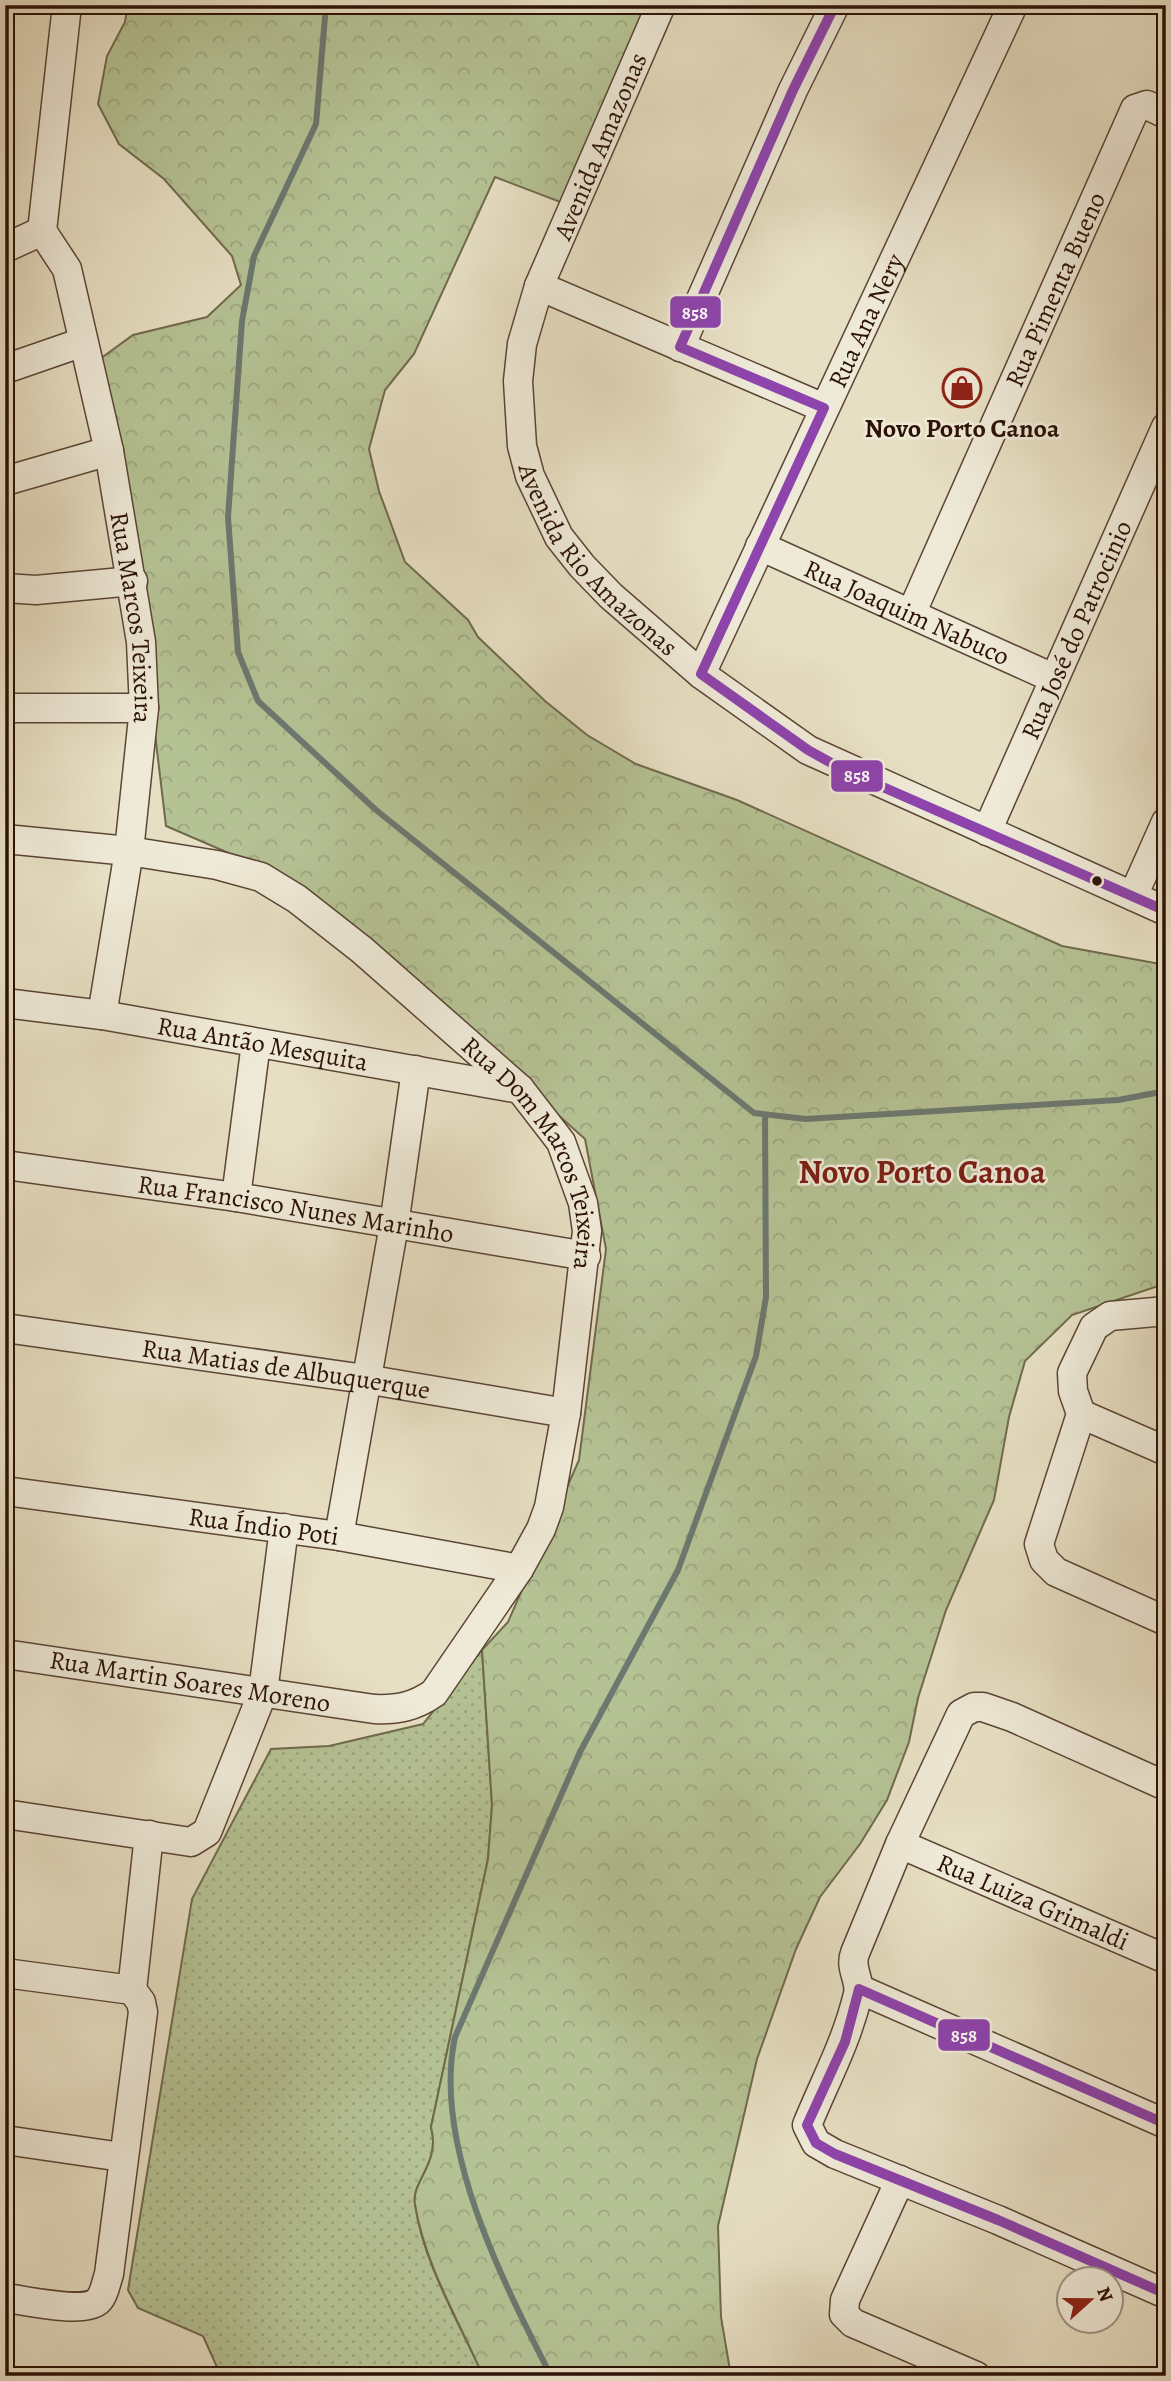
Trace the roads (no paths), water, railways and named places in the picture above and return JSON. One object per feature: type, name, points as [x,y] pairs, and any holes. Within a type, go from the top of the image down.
[{"type":"street","points":[[5,248],[42,231],[67,5]]},
{"type":"street","name":"Avenida Amazonas","points":[[538,286],[661,5]]},
{"type":"street","points":[[680,347],[793,90],[835,5]]},
{"type":"street","name":"Rua Ana Nery","points":[[701,674],[1013,5]]},
{"type":"street","name":"Rua Pimenta Bueno","points":[[911,614],[1135,109],[1147,105],[1166,114]]},
{"type":"street","name":"Rua Marcos Teixeira","points":[[42,231],[67,269],[109,451],[133,581],[141,642],[144,708],[129,851],[102,1015]]},
{"type":"street","points":[[538,286],[824,408]]},
{"type":"street","name":"Avenida Rio Amazonas","points":[[538,286],[523,344],[517,381],[522,446],[543,507],[559,537],[582,566],[701,674],[808,750],[844,770],[1166,911]]},
{"type":"street","points":[[5,369],[83,342]]},
{"type":"street","name":"Rua José do Patrocinio","points":[[987,831],[1166,427]]},
{"type":"street","points":[[5,481],[109,451]]},
{"type":"street","name":"Rua Joaquim Nabuco","points":[[761,546],[1053,678]]},
{"type":"street","points":[[5,588],[36,590],[133,581]]},
{"type":"street","points":[[12,708],[144,708]]},
{"type":"street","points":[[1133,896],[1166,821]]},
{"type":"street","name":"Rua Dom Marcos Teixeira","points":[[5,839],[129,851],[240,870],[261,877],[298,899],[362,950],[520,1089],[561,1142],[573,1169],[583,1203],[586,1256],[566,1413],[549,1507],[541,1529],[519,1569],[433,1693],[406,1708],[374,1709]]},
{"type":"street","name":"Rua Antão Mesquita","points":[[5,1003],[102,1015],[520,1089]]},
{"type":"street","points":[[236,1197],[256,1043]]},
{"type":"street","points":[[339,1536],[394,1225],[416,1070]]},
{"type":"street","name":"Rua Francisco Nunes Marinho","points":[[5,1165],[236,1197],[586,1256]]},
{"type":"street","points":[[1166,1311],[1110,1316],[1094,1327],[1072,1373],[1073,1391],[1082,1414],[1040,1538],[1044,1560],[1056,1572],[1166,1621]]},
{"type":"street","name":"Rua Matias de Albuquerque","points":[[5,1328],[365,1379],[566,1413]]},
{"type":"street","points":[[1082,1414],[1166,1451]]},
{"type":"street","name":"Rua Índio Poti","points":[[5,1491],[339,1536],[519,1569]]},
{"type":"street","points":[[5,1814],[191,1842],[200,1839],[213,1822],[263,1692],[284,1528]]},
{"type":"street","name":"Rua Martin Soares Moreno","points":[[5,1654],[374,1709]]},
{"type":"street","points":[[1166,1786],[1012,1717],[983,1707],[967,1710],[954,1726],[900,1843],[852,1962],[859,1989],[845,2042],[810,2118],[808,2132],[816,2143],[835,2154],[1166,2294]]},
{"type":"street","points":[[5,2298],[86,2307],[101,2298],[109,2274],[137,2001],[149,1835]]},
{"type":"street","name":"Rua Luiza Grimaldi","points":[[900,1843],[1166,1959]]},
{"type":"street","points":[[5,1973],[137,2001]]},
{"type":"street","points":[[859,1989],[1166,2124]]},
{"type":"street","points":[[5,2140],[122,2157]]},
{"type":"street","points":[[900,2180],[845,2300],[844,2314],[853,2323],[962,2373]]},
{"type":"waterway","points":[[326,5],[316,124],[254,256],[242,321],[228,517],[238,652],[258,701],[376,810],[754,1113],[806,1119],[1118,1100],[1166,1091]]},
{"type":"waterway","points":[[551,2376],[493,2256],[463,2166],[454,2122],[451,2078],[455,2037],[580,1752],[678,1570],[756,1356],[766,1297],[765,1115]]},
{"type":"place","name":"Novo Porto Canoa","points":[[962,388]]},
{"type":"district","name":"Novo Porto Canoa","points":[[922,1171]]}]
